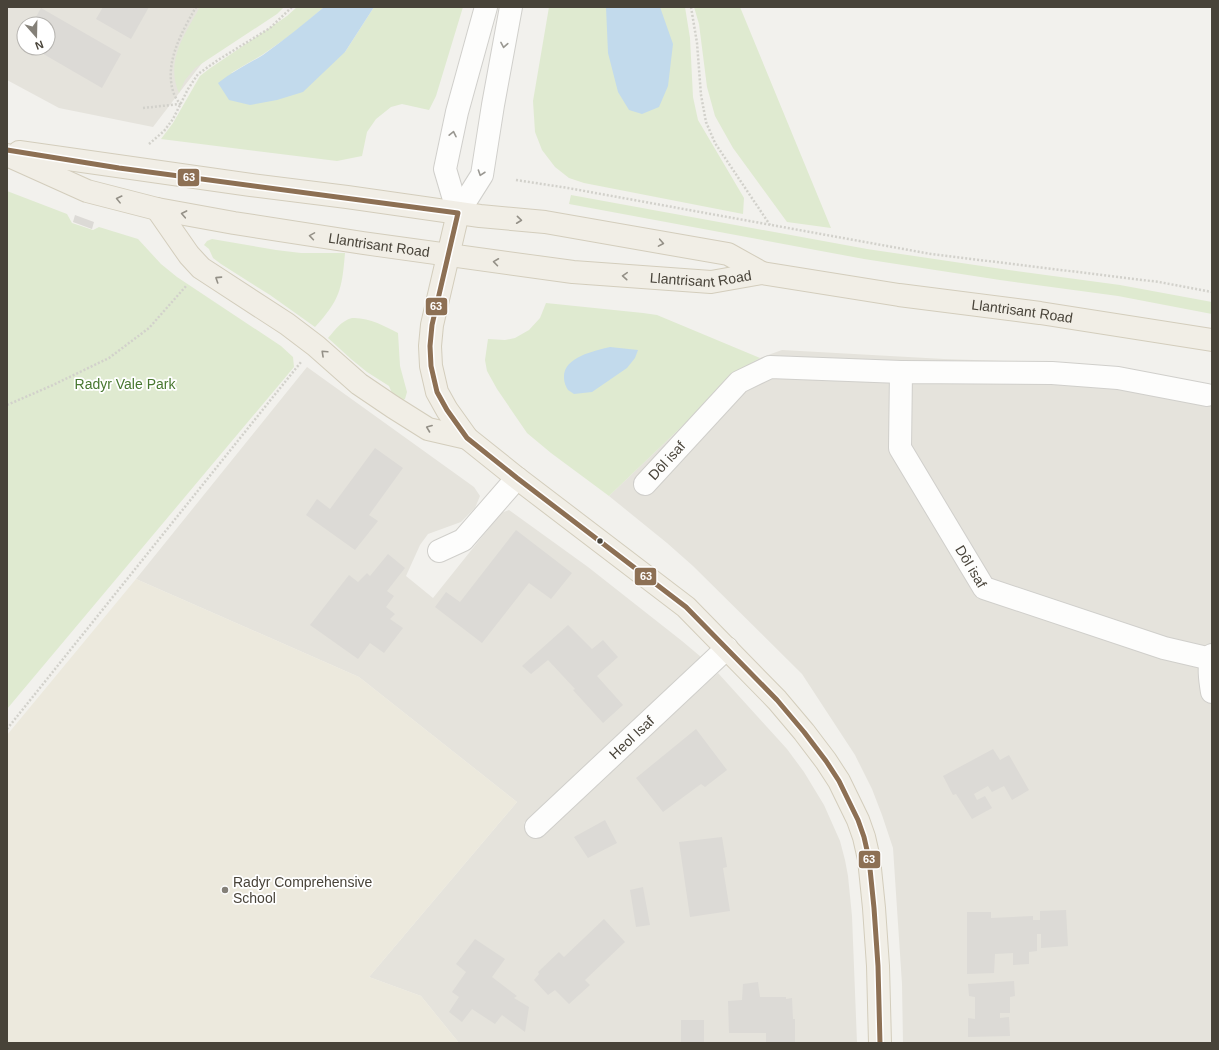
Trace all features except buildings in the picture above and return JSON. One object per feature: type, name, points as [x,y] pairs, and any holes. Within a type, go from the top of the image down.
[{"type":"main road","name":"Llantrisant Road","points":[[7,150],[458,213],[545,222],[728,254],[762,273]]},
{"type":"main road","name":"Llantrisant Road","points":[[7,155],[87,191],[157,209],[242,225],[573,272],[711,282],[762,273],[899,295],[1040,313],[1212,340]]},
{"type":"main road","points":[[157,209],[189,255],[200,268],[287,324],[316,346],[359,384],[393,407],[428,429],[467,438]]},
{"type":"main road","points":[[458,213],[432,325],[430,346],[431,366],[437,392],[447,410],[467,438],[686,607],[777,700],[813,744],[839,781],[858,820],[869,859],[878,966],[880,1043]]},
{"type":"street","points":[[458,213],[445,169],[457,112],[486,7]]},
{"type":"street","points":[[458,213],[482,175],[511,7]]},
{"type":"street","name":"Dôl isaf","points":[[645,484],[739,382],[770,367],[901,372],[1052,373],[1118,378],[1207,395]]},
{"type":"street","name":"Dôl isaf","points":[[901,372],[900,448],[984,588],[1164,648],[1211,657]]},
{"type":"street","points":[[439,551],[463,540],[517,478]]},
{"type":"street","name":"Heol Isaf","points":[[536,827],[727,648]]},
{"type":"street","points":[[1211,657],[1210,679],[1212,692]]},
{"type":"path","points":[[180,104],[174,94],[171,84],[170,68],[183,29],[196,7]]},
{"type":"path","points":[[149,144],[164,131],[173,119],[188,88],[198,74],[270,28],[292,7]]},
{"type":"path","points":[[690,7],[697,43],[701,95],[706,122],[716,143],[770,225]]},
{"type":"path","points":[[143,108],[180,104]]},
{"type":"path","points":[[516,180],[568,188],[931,254],[1159,282],[1212,292]]},
{"type":"path","points":[[7,405],[109,358],[150,328],[191,280]]},
{"type":"path","points":[[7,729],[301,362]]},
{"type":"shaded area","points":[[7,7],[245,7],[153,127],[59,108],[7,80]]},
{"type":"shaded area","points":[[782,350],[944,359],[1063,363],[1212,386],[1212,1043],[903,1043],[902,984],[893,848],[872,789],[855,755],[802,674],[693,566],[609,496],[743,368],[760,358]]},
{"type":"shaded area","points":[[307,367],[474,487],[480,496],[475,508],[461,522],[428,534],[420,545],[406,576],[433,598],[501,513],[509,510],[588,567],[701,657],[524,823],[537,839],[718,673],[787,749],[804,772],[824,805],[840,841],[845,860],[852,916],[857,1043],[459,1043],[421,996],[369,977],[517,802],[359,677],[136,579]]},
{"type":"shaded area","name":"Radyr Comprehensive School","points":[[136,579],[359,677],[517,802],[369,977],[421,996],[459,1043],[7,1043],[7,735]]},
{"type":"green space","points":[[200,7],[284,7],[277,14],[195,68],[185,80],[179,93],[175,81],[174,70],[176,59],[188,27]]},
{"type":"green space","points":[[297,7],[324,7],[295,32],[262,55],[231,73],[345,52],[374,7],[463,7],[436,96],[429,110],[402,104],[391,107],[376,119],[367,132],[362,156],[337,161],[161,139],[173,123],[200,76],[287,16]]},
{"type":"green space","points":[[549,7],[685,7],[690,38],[693,97],[698,120],[744,198],[743,214],[584,183],[569,178],[555,167],[542,150],[535,132],[533,101]]},
{"type":"green space","points":[[694,7],[740,7],[831,228],[787,222],[733,148],[715,116],[707,87],[699,24]]},
{"type":"green space","name":"Radyr Vale Park","points":[[7,191],[67,214],[72,223],[93,230],[99,227],[138,239],[161,264],[177,277],[281,346],[293,357],[294,367],[7,709]]},
{"type":"green space","points":[[571,195],[867,249],[1120,285],[1212,302],[1212,314],[1118,296],[864,259],[569,204]]},
{"type":"green space","points":[[212,239],[301,253],[345,253],[343,276],[335,301],[315,327],[270,295],[213,258],[209,249],[204,245],[207,241]]},
{"type":"green space","points":[[546,303],[657,315],[760,358],[743,368],[609,496],[551,453],[527,433],[497,389],[487,371],[485,360],[488,339],[505,340],[515,338],[529,330],[540,318]]},
{"type":"green space","points":[[352,318],[370,320],[398,333],[400,366],[407,392],[405,399],[401,401],[395,400],[389,386],[367,372],[328,338],[342,323]]},
{"type":"water","points":[[324,7],[374,7],[345,52],[303,92],[277,100],[250,105],[229,100],[218,83],[263,55]]},
{"type":"water","points":[[606,7],[660,7],[673,44],[668,86],[659,107],[642,114],[629,110],[618,92],[608,53]]},
{"type":"water","points":[[610,347],[638,350],[635,358],[627,368],[592,392],[574,394],[568,390],[564,378],[565,371],[569,365],[581,356]]},
{"type":"transit line","name":"63","points":[[7,150],[119,168],[458,213],[432,325],[430,346],[431,366],[437,392],[447,410],[467,438],[686,607],[777,700],[826,761],[839,781],[858,820],[869,859],[878,966],[880,1043]]},
{"type":"place","name":"Radyr Comprehensive School","points":[[225,890]]}]
